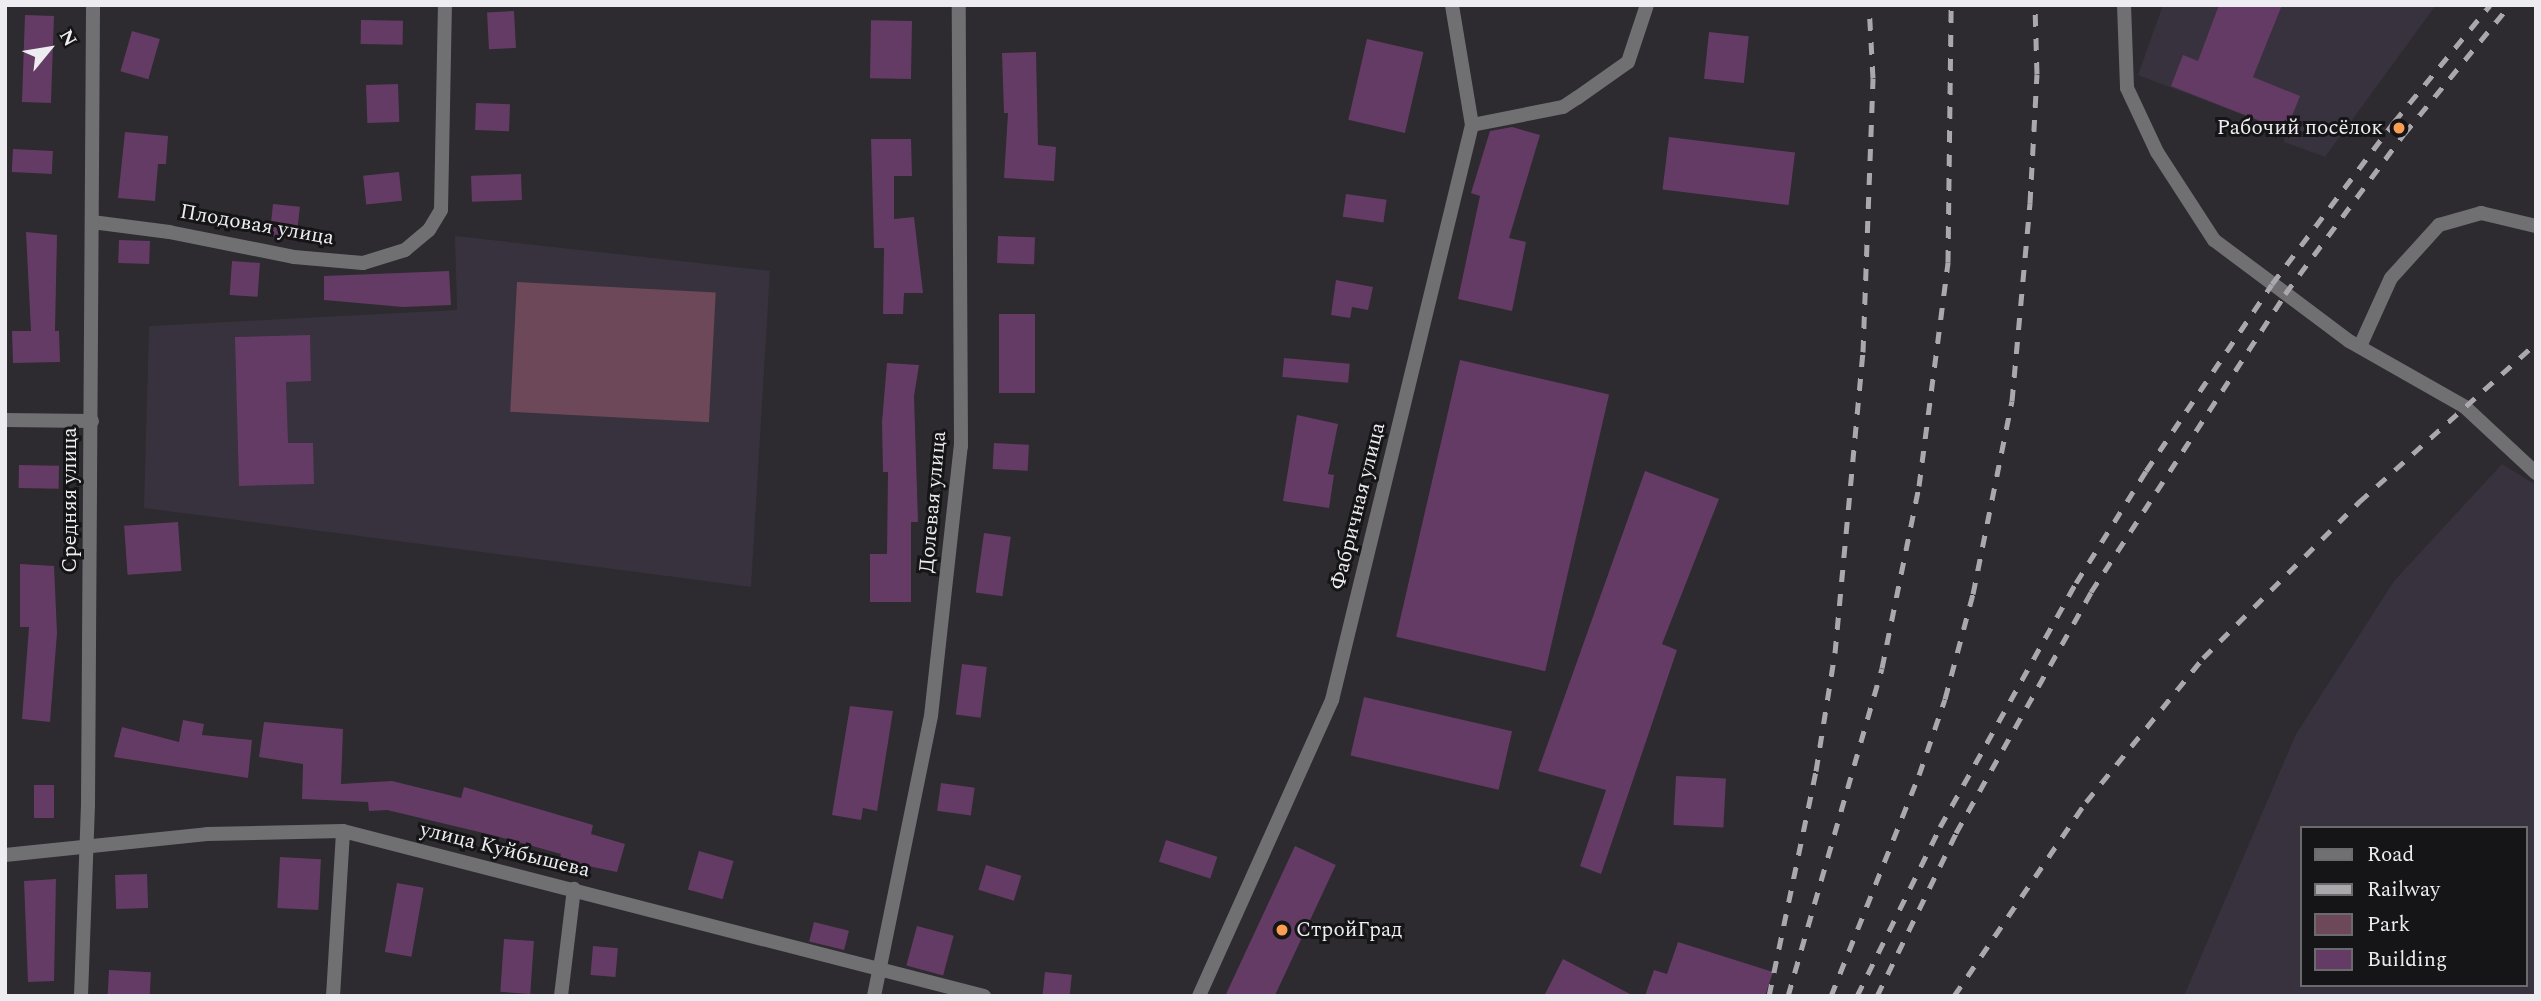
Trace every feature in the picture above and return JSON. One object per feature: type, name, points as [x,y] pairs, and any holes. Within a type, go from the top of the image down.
[{"type":"street","name":"Средняя улица","points":[[81,996],[92,421],[93,5]]},
{"type":"street","name":"Плодовая улица","points":[[92,222],[294,257],[363,263],[405,250],[429,230],[441,210],[446,5]]},
{"type":"street","name":"Долевая улица","points":[[874,996],[931,716],[961,446],[959,5]]},
{"type":"street","name":"Фабричная улица","points":[[1199,996],[1332,700],[1472,125],[1452,5]]},
{"type":"street","points":[[1472,125],[1570,103],[1628,61],[1647,5]]},
{"type":"street","points":[[2124,5],[2127,88],[2158,152],[2214,240],[2349,341],[2361,344],[2465,407],[2536,473]]},
{"type":"street","points":[[2361,344],[2391,278],[2439,225],[2481,213],[2536,226]]},
{"type":"street","points":[[5,420],[92,421]]},
{"type":"street","name":"улица Куйбышева","points":[[5,855],[85,850],[207,834],[343,831],[574,889],[877,971],[984,996]]},
{"type":"street","points":[[333,996],[343,831]]},
{"type":"street","points":[[561,996],[574,889]]},
{"type":"shaded area","points":[[2163,5],[2436,5],[2325,157],[2284,142],[2285,131],[2138,75]]},
{"type":"shaded area","points":[[455,236],[770,271],[751,587],[144,508],[149,326],[457,310]]},
{"type":"shaded area","points":[[2502,464],[2536,485],[2536,996],[2184,996],[2296,734],[2394,581]]},
{"type":"green space","points":[[517,282],[716,292],[709,422],[510,412]]},
{"type":"building","points":[[2219,5],[2282,5],[2253,77],[2300,96],[2286,131],[2171,86],[2183,55],[2198,61]]},
{"type":"building","points":[[514,11],[516,48],[489,49],[487,12]]},
{"type":"building","points":[[25,15],[54,16],[51,103],[22,102]]},
{"type":"building","points":[[361,20],[403,21],[403,45],[361,44]]},
{"type":"building","points":[[871,20],[912,21],[911,79],[870,78]]},
{"type":"building","points":[[132,31],[160,39],[148,79],[120,71]]},
{"type":"building","points":[[1709,32],[1749,36],[1744,83],[1704,79]]},
{"type":"building","points":[[1367,39],[1424,52],[1405,133],[1348,120]]},
{"type":"building","points":[[1036,52],[1038,145],[1056,147],[1054,181],[1004,178],[1008,113],[1004,113],[1002,53]]},
{"type":"building","points":[[398,84],[399,122],[367,123],[366,85]]},
{"type":"building","points":[[476,103],[510,104],[509,131],[475,130]]},
{"type":"building","points":[[1512,127],[1540,135],[1509,238],[1526,242],[1512,311],[1458,299],[1480,196],[1471,193],[1490,131]]},
{"type":"building","points":[[125,132],[168,136],[166,164],[158,164],[155,201],[118,198]]},
{"type":"building","points":[[1669,137],[1795,152],[1789,205],[1663,190]]},
{"type":"building","points":[[871,139],[911,139],[912,176],[894,176],[894,219],[914,217],[923,293],[904,293],[903,314],[883,314],[884,248],[874,248]]},
{"type":"building","points":[[13,149],[53,151],[52,174],[12,172]]},
{"type":"building","points":[[399,172],[402,201],[366,205],[363,176]]},
{"type":"building","points":[[521,174],[522,200],[472,202],[471,176]]},
{"type":"building","points":[[1346,194],[1387,200],[1383,222],[1343,217]]},
{"type":"building","points":[[273,204],[300,207],[297,239],[270,236]]},
{"type":"building","points":[[26,232],[57,235],[55,331],[59,331],[60,362],[13,363],[12,331],[31,331]]},
{"type":"building","points":[[998,236],[1035,237],[1034,264],[997,263]]},
{"type":"building","points":[[119,240],[150,241],[149,264],[118,263]]},
{"type":"building","points":[[232,261],[260,263],[258,297],[230,295]]},
{"type":"building","points":[[449,271],[451,305],[403,307],[324,300],[324,276]]},
{"type":"building","points":[[1336,280],[1373,287],[1368,310],[1352,307],[1350,318],[1331,315]]},
{"type":"building","points":[[999,314],[1035,314],[1035,393],[999,393]]},
{"type":"building","points":[[310,335],[311,381],[286,382],[288,443],[313,443],[314,484],[239,486],[235,337]]},
{"type":"building","points":[[1284,358],[1350,364],[1348,383],[1282,377]]},
{"type":"building","points":[[1460,360],[1609,394],[1545,671],[1396,637]]},
{"type":"building","points":[[887,363],[919,365],[914,396],[918,522],[911,522],[911,602],[870,602],[870,554],[887,554],[888,472],[883,472],[882,422]]},
{"type":"building","points":[[1297,415],[1338,424],[1328,474],[1334,475],[1329,508],[1283,501]]},
{"type":"building","points":[[994,443],[1029,445],[1028,471],[993,469]]},
{"type":"building","points":[[19,465],[59,466],[59,489],[19,488]]},
{"type":"building","points":[[1645,471],[1719,499],[1662,644],[1677,650],[1601,874],[1580,866],[1606,790],[1538,771]]},
{"type":"building","points":[[178,522],[181,571],[128,575],[124,526]]},
{"type":"building","points":[[984,533],[1011,537],[1002,596],[976,592]]},
{"type":"building","points":[[20,564],[54,566],[57,633],[50,722],[22,719],[29,627],[20,627]]},
{"type":"building","points":[[962,664],[987,667],[981,718],[956,715]]},
{"type":"building","points":[[1364,697],[1512,731],[1499,790],[1351,755]]},
{"type":"building","points":[[850,706],[893,711],[877,811],[863,808],[861,820],[832,815]]},
{"type":"building","points":[[183,720],[204,724],[202,735],[252,740],[248,778],[114,757],[122,727],[179,742]]},
{"type":"building","points":[[264,722],[343,729],[341,784],[392,781],[461,798],[464,787],[593,825],[591,834],[625,844],[617,872],[559,860],[561,854],[496,836],[387,810],[369,811],[368,802],[302,799],[303,764],[259,757]]},
{"type":"building","points":[[1676,776],[1726,779],[1723,828],[1673,825]]},
{"type":"building","points":[[941,783],[975,788],[971,815],[937,811]]},
{"type":"building","points":[[34,785],[54,785],[54,818],[34,818]]},
{"type":"building","points":[[1166,840],[1217,857],[1210,879],[1159,862]]},
{"type":"building","name":"СтройГрад","points":[[1295,846],[1336,865],[1275,996],[1226,995]]},
{"type":"building","points":[[699,851],[734,861],[723,899],[688,889]]},
{"type":"building","points":[[280,857],[321,859],[318,910],[277,908]]},
{"type":"building","points":[[986,865],[1021,876],[1014,901],[978,890]]},
{"type":"building","points":[[147,874],[148,908],[116,909],[115,875]]},
{"type":"building","points":[[56,879],[54,981],[28,982],[24,881]]},
{"type":"building","points":[[397,883],[424,888],[411,957],[385,952]]},
{"type":"building","points":[[814,922],[849,931],[844,950],[809,941]]},
{"type":"building","points":[[917,926],[954,936],[943,975],[906,966]]},
{"type":"building","points":[[504,939],[534,941],[530,994],[500,992]]},
{"type":"building","points":[[1678,942],[1773,972],[1765,996],[1645,996],[1654,970],[1667,974]]},
{"type":"building","points":[[593,946],[618,948],[615,977],[590,975]]},
{"type":"building","points":[[1563,959],[1634,996],[1544,996]]},
{"type":"building","points":[[109,970],[151,972],[150,996],[108,994]]},
{"type":"building","points":[[1045,972],[1072,975],[1070,996],[1042,996]]},
{"type":"railway","points":[[1769,996],[1816,771],[1835,653],[1863,352],[1873,78],[1869,5]]},
{"type":"railway","points":[[1788,996],[1882,668],[1919,486],[1948,262],[1951,5]]},
{"type":"railway","points":[[1831,996],[1919,775],[1945,699],[1973,594],[2012,401],[2030,203],[2037,74],[2035,5]]},
{"type":"railway","points":[[1857,996],[1940,827],[2076,583],[2146,471],[2272,284],[2394,122],[2490,5]]},
{"type":"railway","points":[[1877,996],[1956,833],[2091,592],[2285,294],[2404,134],[2510,5]]},
{"type":"railway","points":[[1954,996],[2086,802],[2203,658],[2359,502],[2536,343]]},
{"type":"place","name":"Рабочий посёлок","points":[[2399,128]]},
{"type":"place","name":"СтройГрад","points":[[1282,930]]}]
